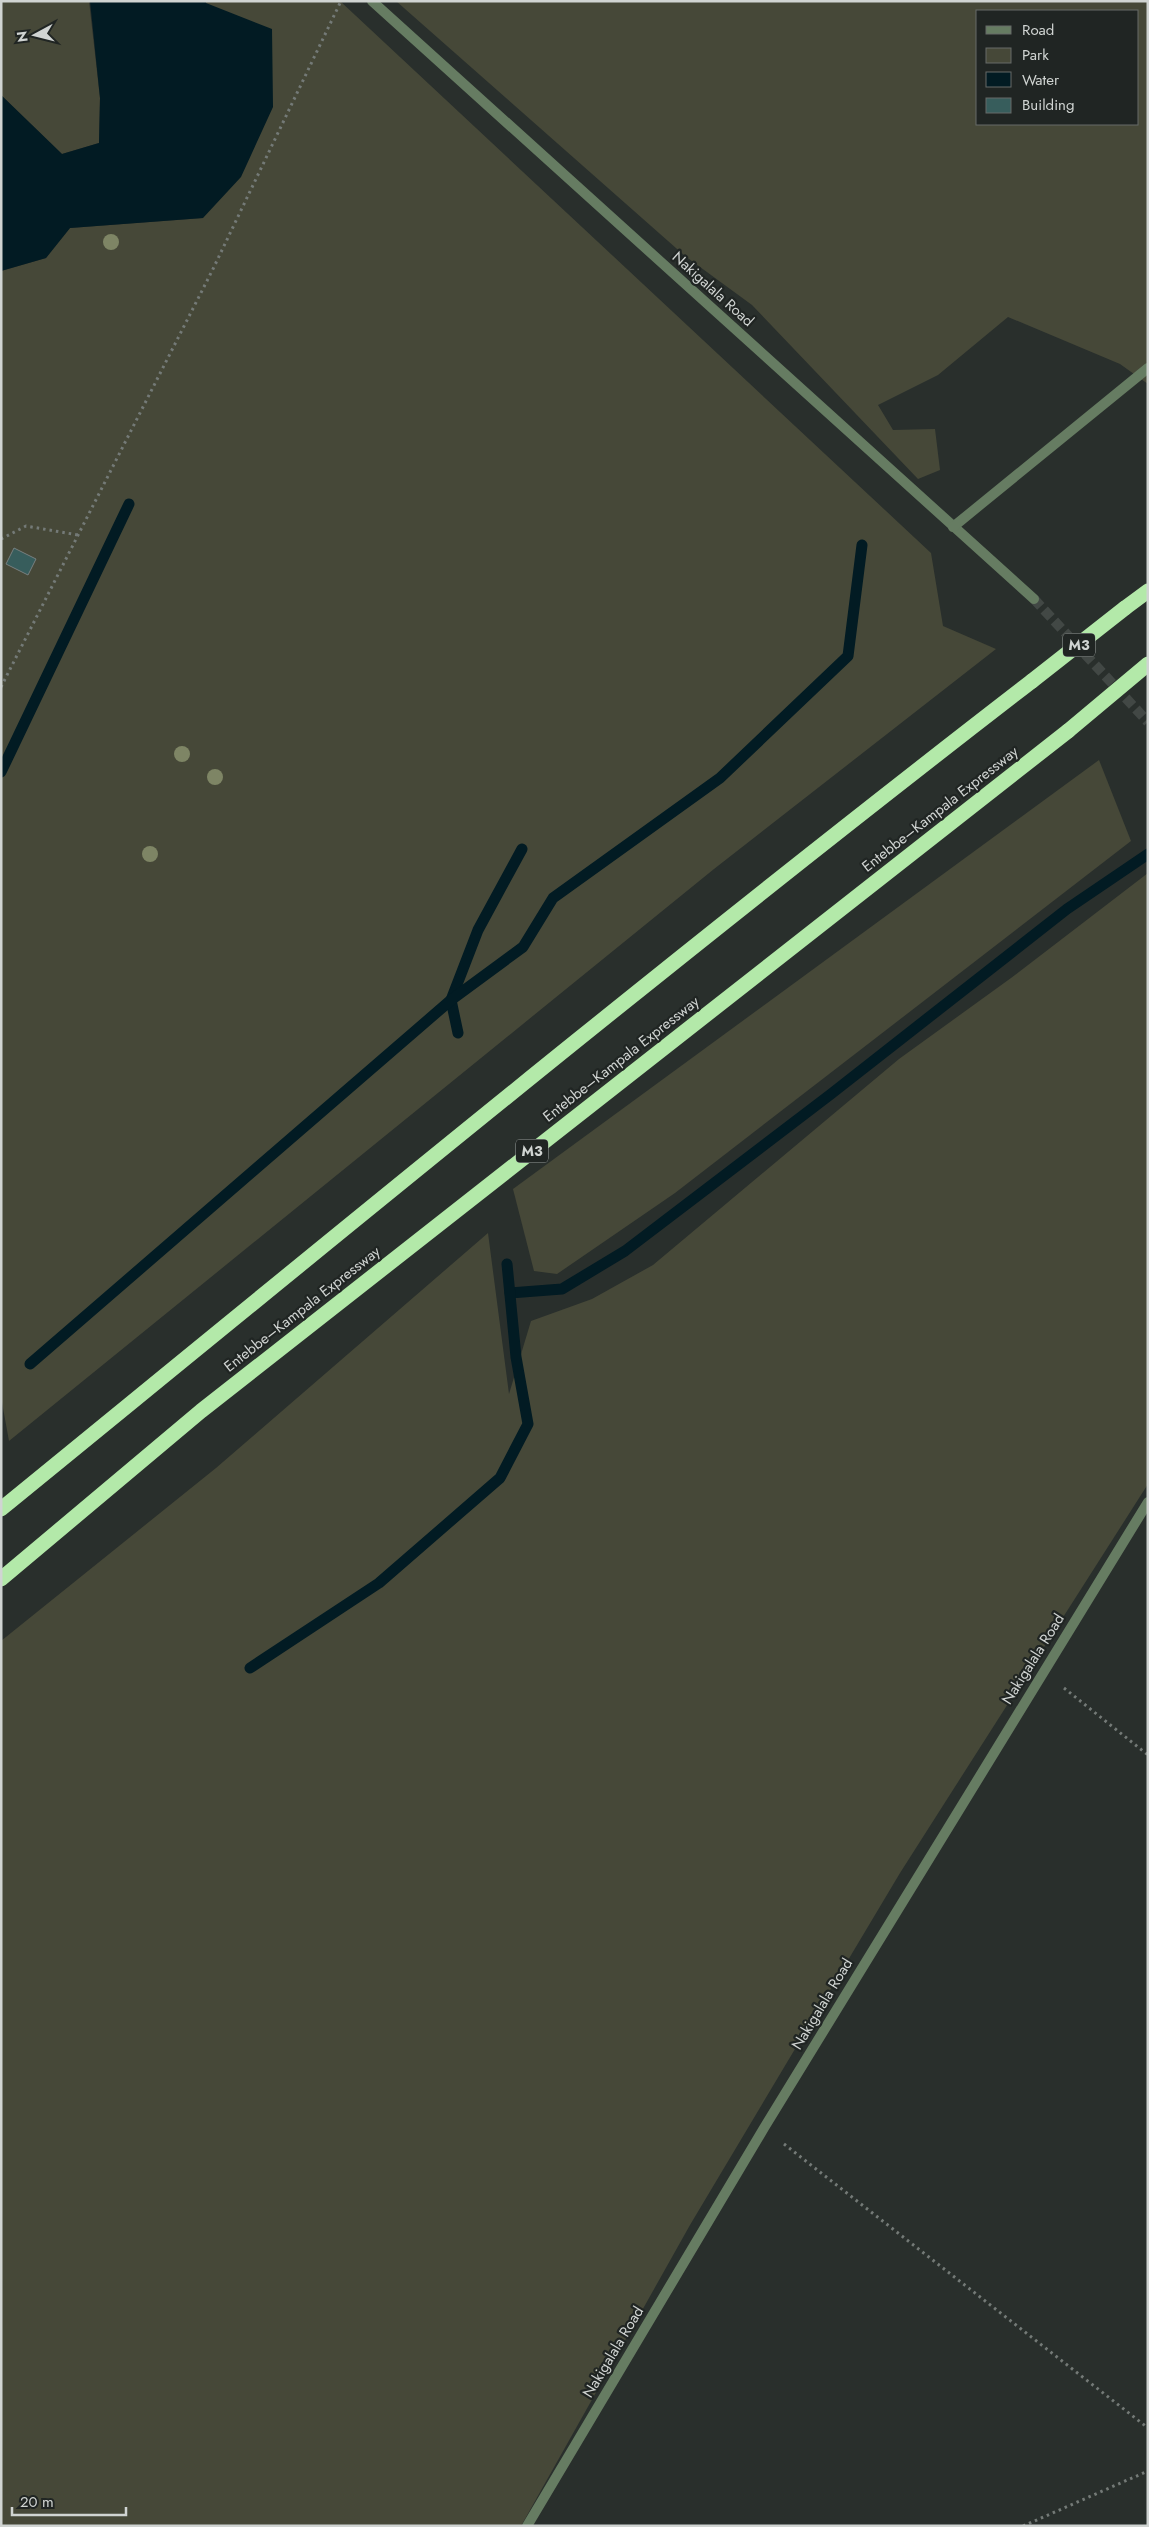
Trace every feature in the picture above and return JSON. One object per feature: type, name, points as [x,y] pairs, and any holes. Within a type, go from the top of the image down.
[{"type":"highway","name":"M3","points":[[1,1509],[534,1075],[856,817],[1148,591]]},
{"type":"highway","name":"Entebbe–Kampala Expressway","points":[[1,1579],[201,1411],[1068,731],[1148,664]]},
{"type":"street","name":"Nakigalala Road","points":[[372,1],[1034,599]]},
{"type":"street","points":[[953,527],[1148,368]]},
{"type":"street","name":"Nakigalala Road","points":[[527,2526],[764,2128],[1148,1502]]},
{"type":"path","points":[[1,687],[212,271],[341,1]]},
{"type":"path","points":[[1,539],[26,526],[78,535]]},
{"type":"path","points":[[1043,1671],[1148,1755]]},
{"type":"path","points":[[764,2128],[1148,2428]]},
{"type":"path","points":[[1023,2526],[1148,2471]]},
{"type":"green space","points":[[1,1],[89,1],[100,98],[99,143],[62,154],[1,95]]},
{"type":"green space","points":[[206,1],[340,1],[931,553],[943,626],[996,649],[714,869],[9,1441],[1,1397],[1,271],[46,258],[70,228],[203,218]]},
{"type":"green space","points":[[396,1],[1148,1],[1148,384],[1120,364],[1008,317],[938,375],[878,405],[893,430],[935,429],[940,470],[918,479],[752,305],[685,256]]},
{"type":"green space","points":[[1099,760],[1131,841],[675,1193],[557,1274],[534,1271],[513,1189]]},
{"type":"green space","points":[[1148,873],[1148,1484],[900,1873],[690,2225],[521,2526],[1,2526],[1,1641],[216,1468],[488,1233],[509,1394],[531,1321],[592,1299],[653,1265],[899,1059],[1011,978]]},
{"type":"water","points":[[90,1],[206,1],[206,3],[272,29],[273,107],[241,177],[203,218],[70,228],[46,258],[1,271],[1,95],[62,154],[99,143],[100,98]]},
{"type":"building","points":[[14,548],[36,559],[28,575],[6,564]]},
{"type":"waterway","points":[[1,772],[129,504]]},
{"type":"waterway","points":[[30,1364],[451,1000],[523,947],[553,898],[720,778],[848,656],[862,545]]},
{"type":"waterway","points":[[458,1033],[451,1000],[478,930],[522,849]]},
{"type":"waterway","points":[[510,1293],[562,1289],[625,1251],[831,1094],[1067,909],[1148,854]]},
{"type":"waterway","points":[[250,1668],[379,1583],[500,1478],[528,1424],[516,1357],[507,1264]]},
{"type":"tunnel","points":[[1034,599],[1148,722]]}]
